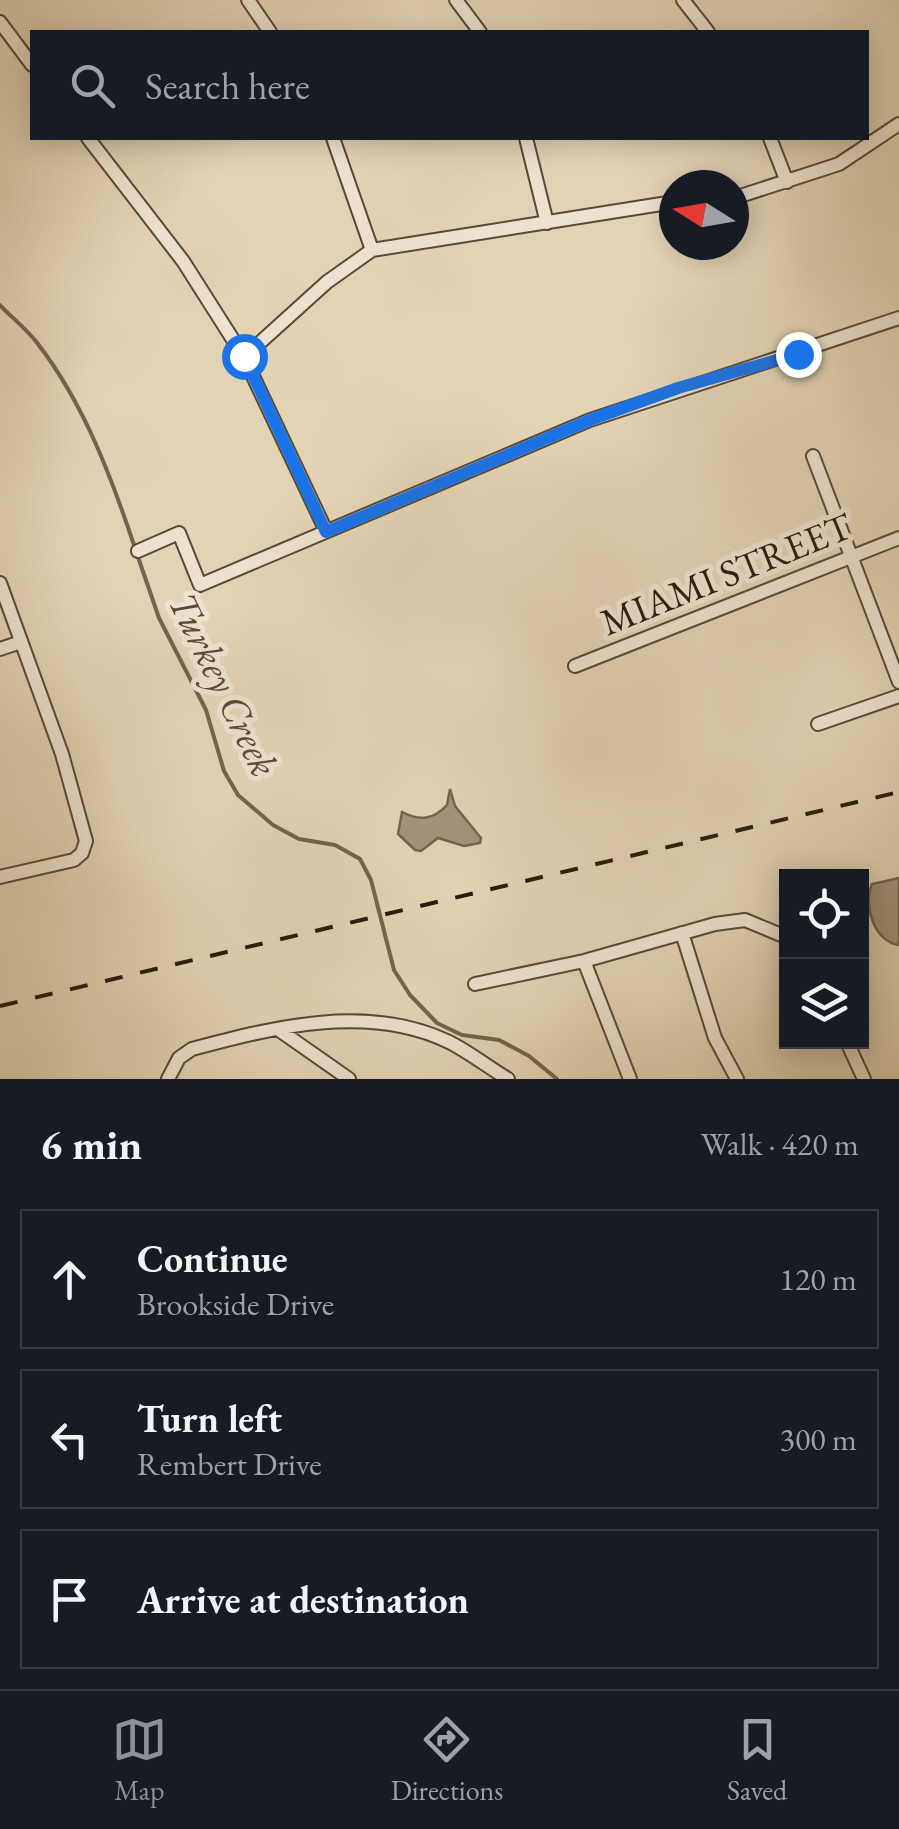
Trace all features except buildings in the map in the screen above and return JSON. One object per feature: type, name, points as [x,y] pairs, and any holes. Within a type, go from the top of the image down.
[{"type":"street","points":[[248,0],[269,30]]},
{"type":"street","points":[[456,0],[478,30]]},
{"type":"street","points":[[683,0],[706,30]]},
{"type":"street","points":[[0,22],[30,62]]},
{"type":"street","points":[[749,193],[839,164],[899,124]]},
{"type":"street","points":[[90,140],[183,262],[244,356],[326,532]]},
{"type":"street","points":[[334,140],[372,250]]},
{"type":"street","points":[[526,140],[547,223]]},
{"type":"street","points":[[771,140],[787,182]]},
{"type":"street","points":[[244,356],[328,282],[372,250],[659,204]]},
{"type":"street","points":[[138,551],[179,533],[200,585],[590,420],[899,318]]},
{"type":"street","points":[[813,456],[899,682]]},
{"type":"street","name":"MIAMI STREET","points":[[575,666],[899,538]]},
{"type":"street","points":[[0,584],[62,754],[86,841],[82,853],[74,860],[0,877]]},
{"type":"street","points":[[0,649],[21,642]]},
{"type":"street","points":[[818,724],[899,696]]},
{"type":"street","points":[[475,984],[745,920],[779,935]]},
{"type":"street","points":[[682,933],[714,1038],[733,1078]]},
{"type":"street","points":[[584,961],[630,1079]]},
{"type":"street","points":[[168,1079],[179,1058],[192,1049],[316,1023],[363,1020],[410,1027],[450,1042],[508,1079]]},
{"type":"street","points":[[279,1030],[349,1079]]},
{"type":"street","points":[[850,1049],[864,1079]]},
{"type":"shaded area","points":[[450,789],[455,806],[481,838],[480,843],[464,846],[438,838],[421,851],[415,850],[398,834],[402,812],[420,818],[437,814],[447,805]]},
{"type":"shaded area","points":[[899,878],[899,945],[883,937],[873,921],[869,902],[872,884]]},
{"type":"waterway","name":"Turkey Creek","points":[[0,305],[34,339],[83,416],[135,548]]},
{"type":"waterway","name":"Turkey Creek","points":[[138,557],[159,618],[206,710],[224,771],[238,795],[273,825],[299,839],[335,845],[360,859],[371,880],[394,970],[410,995],[437,1023],[462,1035],[499,1040],[529,1056],[557,1079]]},
{"type":"railway","points":[[0,1006],[899,792]]},
{"type":"route","points":[[244,356],[326,532],[590,420],[678,388],[798,354]]}]
